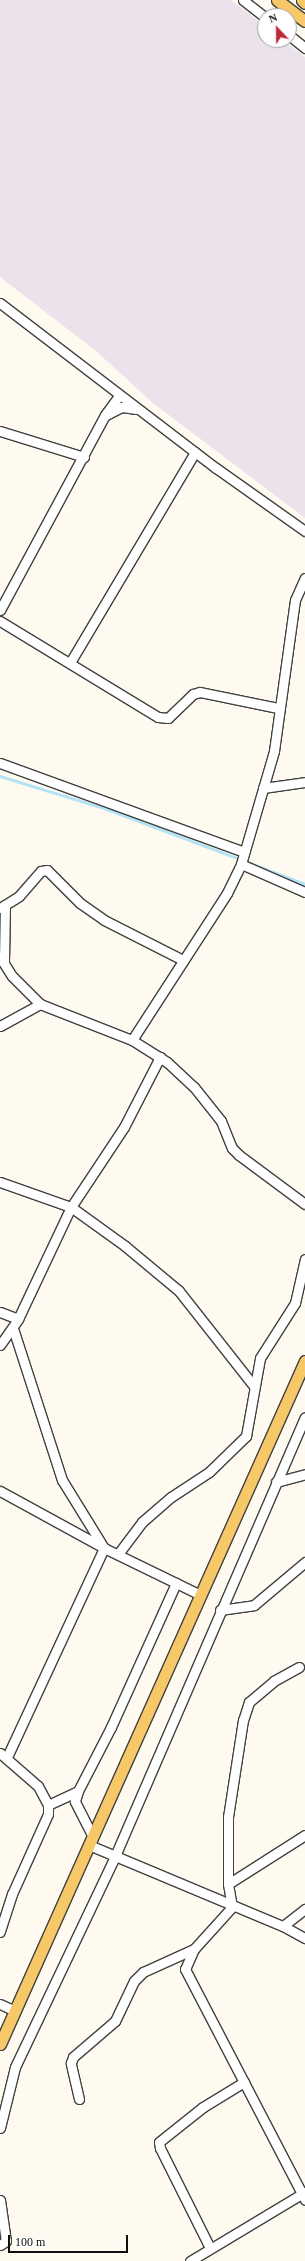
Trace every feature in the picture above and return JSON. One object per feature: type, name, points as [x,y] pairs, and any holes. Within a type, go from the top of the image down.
[{"type":"main road","points":[[277,0],[305,21]]},
{"type":"main road","points":[[0,2044],[305,1360]]},
{"type":"street","points":[[243,0],[257,11]]},
{"type":"street","points":[[0,303],[119,396],[305,531]]},
{"type":"street","points":[[0,610],[84,457],[105,415],[119,396]]},
{"type":"street","points":[[105,415],[122,407],[141,411]]},
{"type":"street","points":[[0,431],[84,457]]},
{"type":"street","points":[[70,661],[195,452]]},
{"type":"street","points":[[132,1040],[227,893],[240,864],[274,746],[278,708],[295,600],[305,578]]},
{"type":"street","points":[[0,621],[70,661],[158,717],[168,718],[194,694],[200,692],[278,708]]},
{"type":"street","points":[[0,763],[244,852]]},
{"type":"street","points":[[263,788],[305,782]]},
{"type":"street","points":[[240,864],[305,892]]},
{"type":"street","points":[[183,960],[104,920],[80,903],[46,870],[40,871],[19,896],[3,907],[2,959],[12,976],[40,1004],[132,1040],[160,1057],[194,1087],[211,1108],[221,1121],[232,1148],[305,1204]]},
{"type":"street","points":[[0,1026],[40,1004]]},
{"type":"street","points":[[0,1344],[13,1328],[18,1319],[71,1207],[124,1127],[160,1057]]},
{"type":"street","points":[[0,1182],[71,1207],[90,1219],[179,1291],[253,1385]]},
{"type":"street","points":[[118,1554],[142,1522],[171,1497],[209,1472],[246,1436],[250,1425],[253,1385],[260,1358],[295,1303],[305,1259]]},
{"type":"street","points":[[0,1312],[18,1319]]},
{"type":"street","points":[[13,1328],[62,1480],[104,1548]]},
{"type":"street","points":[[0,2128],[15,2067],[115,1856],[220,1610],[305,1417]]},
{"type":"street","points":[[276,1482],[305,1474]]},
{"type":"street","points":[[0,1491],[104,1548],[201,1595]]},
{"type":"street","points":[[0,1932],[12,1894],[48,1814],[48,1805],[38,1786],[4,1755],[104,1548]]},
{"type":"street","points":[[220,1610],[254,1605],[305,1562]]},
{"type":"street","points":[[176,1583],[111,1727],[78,1791],[75,1801],[90,1840],[115,1856],[232,1907],[283,1926],[305,1938]]},
{"type":"street","points":[[232,1907],[228,1884],[228,1817],[243,1720],[250,1702],[274,1681],[299,1667]]},
{"type":"street","points":[[48,1805],[78,1791]]},
{"type":"street","points":[[228,1884],[305,1835]]},
{"type":"street","points":[[190,2261],[210,2248],[304,2195],[187,1977],[186,1969],[194,1949],[232,1907]]},
{"type":"street","points":[[283,1926],[305,1908]]},
{"type":"street","points":[[79,2099],[71,2064],[73,2057],[115,2021],[134,1981],[143,1972],[194,1949]]},
{"type":"street","points":[[0,2004],[15,2011]]},
{"type":"street","points":[[210,2248],[160,2148],[160,2142],[203,2107],[244,2082]]},
{"type":"street","points":[[0,2200],[6,2241],[0,2245]]},
{"type":"shaded area","points":[[0,0],[231,0],[257,20],[257,48],[293,48],[305,57],[305,518],[153,403],[96,351],[0,277]]},
{"type":"waterway","points":[[0,776],[107,809],[235,857]]},
{"type":"waterway","points":[[248,862],[305,884]]}]
